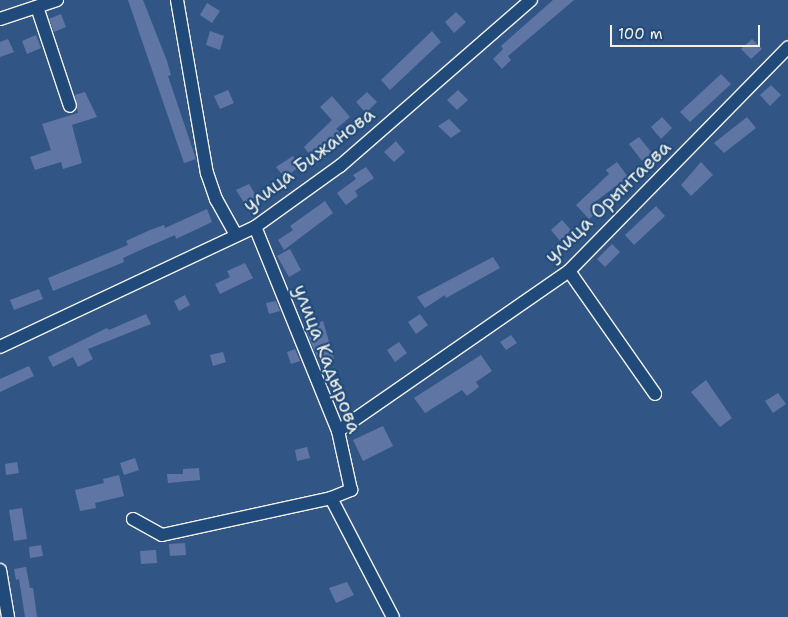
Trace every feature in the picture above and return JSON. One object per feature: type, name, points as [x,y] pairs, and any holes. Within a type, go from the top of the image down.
[{"type":"street","points":[[0,19],[57,0]]},
{"type":"street","points":[[177,0],[207,173],[216,199],[236,235]]},
{"type":"street","name":"улица Бижанова","points":[[0,346],[255,227],[340,166],[531,0]]},
{"type":"street","points":[[37,7],[70,106]]},
{"type":"street","name":"улица Орынтаева","points":[[338,431],[569,271],[788,47]]},
{"type":"street","name":"улица Кадырова","points":[[133,519],[162,535],[332,498],[351,490],[338,431],[255,227]]},
{"type":"street","points":[[569,271],[655,394]]},
{"type":"street","points":[[332,498],[393,617]]},
{"type":"street","points":[[0,570],[8,617]]},
{"type":"building","points":[[128,0],[143,0],[167,61],[171,75],[168,76],[196,159],[184,163]]},
{"type":"building","points":[[553,0],[574,0],[508,56],[511,60],[502,69],[493,59],[503,49],[501,46]]},
{"type":"building","points":[[207,3],[220,11],[212,23],[200,15]]},
{"type":"building","points":[[456,12],[466,22],[454,33],[445,22]]},
{"type":"building","points":[[61,14],[66,27],[54,32],[49,19]]},
{"type":"building","points":[[210,31],[224,36],[220,50],[206,45]]},
{"type":"building","points":[[432,31],[441,42],[390,90],[381,80]]},
{"type":"building","points":[[36,35],[41,48],[27,54],[22,41]]},
{"type":"building","points":[[8,39],[14,52],[0,57],[0,42]]},
{"type":"building","points":[[752,39],[762,49],[751,59],[741,49]]},
{"type":"building","points":[[721,74],[731,84],[690,122],[680,112]]},
{"type":"building","points":[[771,85],[781,95],[770,106],[760,95]]},
{"type":"building","points":[[228,90],[234,103],[220,109],[214,96]]},
{"type":"building","points":[[458,90],[468,100],[457,110],[447,100]]},
{"type":"building","points":[[85,92],[97,117],[72,125],[82,163],[63,169],[61,162],[35,170],[30,157],[51,150],[42,124],[78,113],[75,95]]},
{"type":"building","points":[[367,92],[377,102],[366,113],[356,102]]},
{"type":"building","points":[[332,96],[350,117],[336,129],[342,134],[312,158],[304,147],[332,120],[320,107]]},
{"type":"building","points":[[662,117],[672,128],[661,139],[651,127]]},
{"type":"building","points":[[747,117],[756,128],[724,153],[714,143]]},
{"type":"building","points":[[449,119],[461,131],[451,138],[438,126]]},
{"type":"building","points":[[639,137],[652,153],[642,161],[629,144]]},
{"type":"building","points":[[396,141],[405,152],[394,162],[384,152]]},
{"type":"building","points":[[293,156],[300,166],[285,178],[276,167]]},
{"type":"building","points":[[617,162],[628,177],[591,205],[597,212],[589,219],[576,205],[609,174],[606,170]]},
{"type":"building","points":[[701,162],[713,175],[691,196],[681,185]]},
{"type":"building","points":[[366,167],[374,178],[355,191],[358,196],[346,205],[337,193],[356,179],[353,175]]},
{"type":"building","points":[[249,184],[257,197],[245,204],[236,190]]},
{"type":"building","points":[[325,201],[333,213],[284,250],[278,240],[293,230],[290,226]]},
{"type":"building","points":[[656,206],[665,216],[634,245],[625,235]]},
{"type":"building","points":[[207,209],[212,222],[176,239],[175,235],[145,248],[123,258],[124,262],[53,291],[48,278],[128,245],[126,241],[150,230],[164,225],[165,228]]},
{"type":"building","points":[[562,220],[571,230],[560,241],[551,230]]},
{"type":"building","points":[[612,244],[620,252],[605,267],[597,259]]},
{"type":"building","points":[[290,249],[301,270],[289,277],[277,256]]},
{"type":"building","points":[[493,257],[500,268],[446,298],[445,295],[425,308],[417,297]]},
{"type":"building","points":[[245,263],[253,278],[220,294],[215,284],[230,277],[227,271]]},
{"type":"building","points":[[39,289],[43,299],[14,310],[10,300]]},
{"type":"building","points":[[185,295],[190,305],[179,311],[174,301]]},
{"type":"building","points":[[276,301],[280,311],[269,314],[266,303]]},
{"type":"building","points":[[146,314],[151,324],[88,349],[93,359],[78,367],[73,357],[53,367],[48,357],[107,328],[109,330]]},
{"type":"building","points":[[420,314],[428,325],[416,334],[408,322]]},
{"type":"building","points":[[323,321],[334,359],[320,364],[305,328]]},
{"type":"building","points":[[511,335],[517,343],[506,350],[500,342]]},
{"type":"building","points":[[399,342],[407,353],[395,362],[387,350]]},
{"type":"building","points":[[295,349],[300,361],[291,364],[287,352]]},
{"type":"building","points":[[223,352],[226,362],[213,366],[210,355]]},
{"type":"building","points":[[481,355],[492,371],[476,382],[479,387],[467,396],[462,390],[425,413],[414,398]]},
{"type":"building","points":[[29,366],[34,376],[0,392],[0,379]]},
{"type":"building","points":[[706,380],[732,418],[720,427],[691,392]]},
{"type":"building","points":[[778,393],[786,404],[773,413],[765,401]]},
{"type":"building","points":[[383,426],[393,446],[363,461],[353,440]]},
{"type":"building","points":[[307,447],[310,458],[297,461],[295,450]]},
{"type":"building","points":[[135,458],[139,470],[124,475],[120,463]]},
{"type":"building","points":[[17,462],[19,473],[6,475],[5,464]]},
{"type":"building","points":[[199,468],[200,480],[168,483],[167,474],[183,474],[183,469]]},
{"type":"building","points":[[119,475],[124,496],[95,503],[96,508],[80,511],[75,490],[104,483],[103,479]]},
{"type":"building","points":[[22,508],[27,539],[14,541],[9,510]]},
{"type":"building","points":[[185,543],[186,555],[170,556],[169,544]]},
{"type":"building","points":[[41,545],[43,556],[30,558],[29,547]]},
{"type":"building","points":[[156,550],[157,563],[141,564],[140,551]]},
{"type":"building","points":[[26,567],[30,588],[33,588],[37,617],[25,617],[19,579],[16,580],[14,569]]},
{"type":"building","points":[[347,582],[354,595],[336,603],[329,588]]}]
